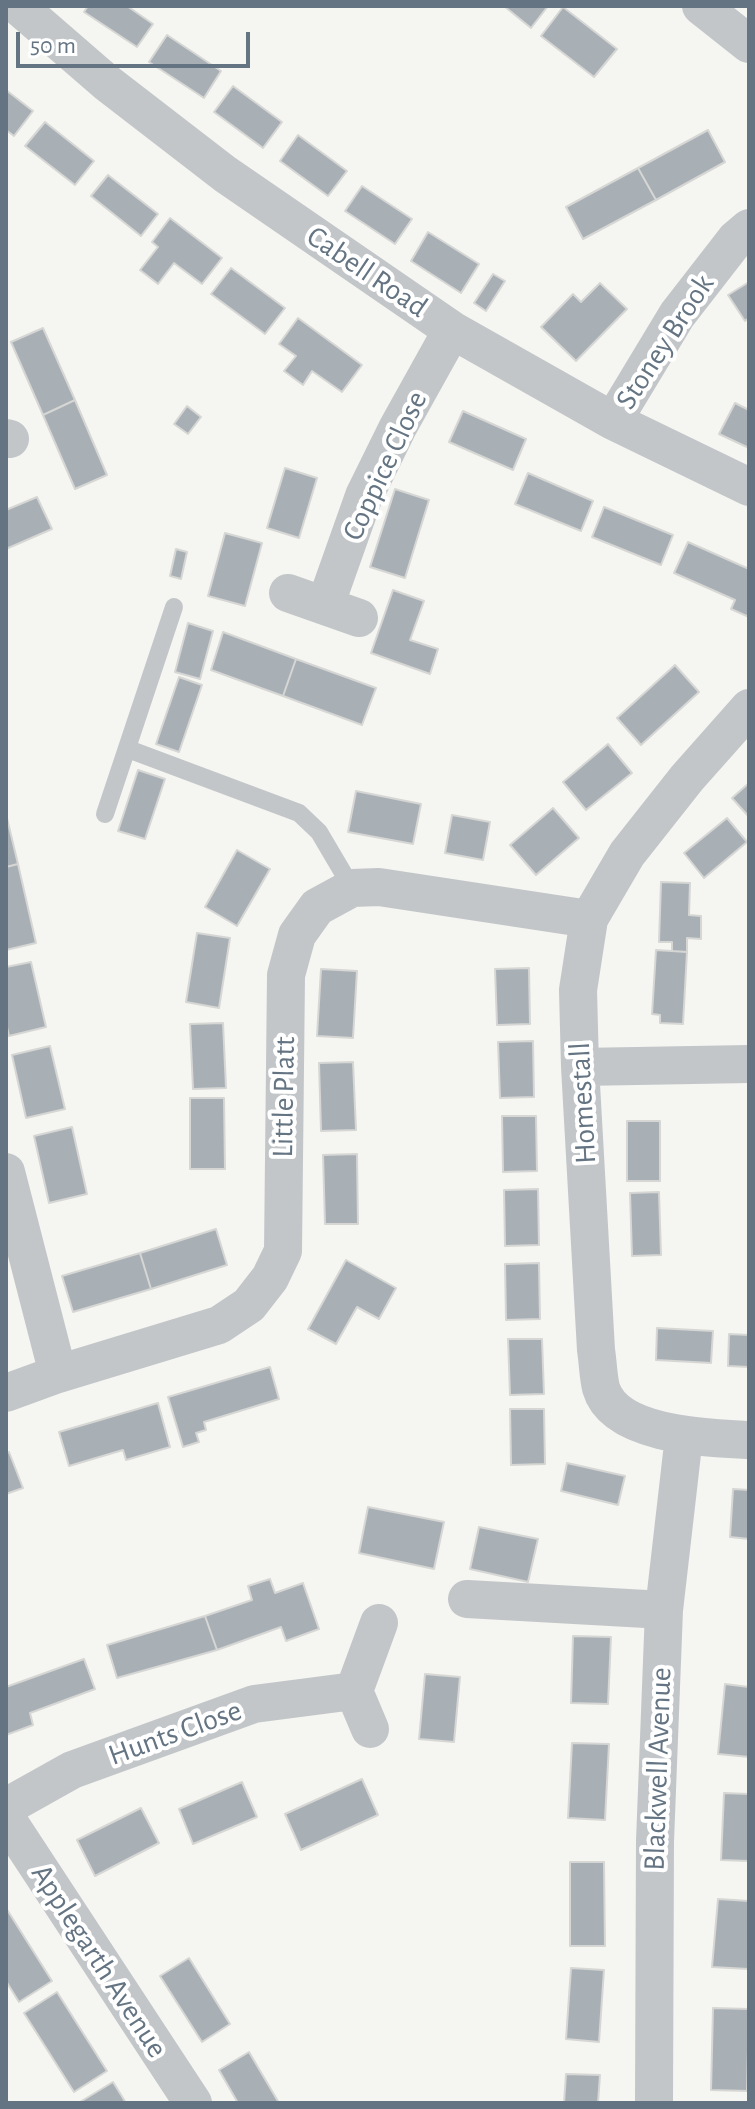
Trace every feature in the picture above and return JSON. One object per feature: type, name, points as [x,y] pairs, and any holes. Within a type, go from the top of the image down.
[{"type":"street","name":"Cabell Road","points":[[18,6],[107,83],[225,174],[452,330],[613,421],[749,487]]},
{"type":"street","points":[[701,6],[749,44]]},
{"type":"street","name":"Stoney Brook","points":[[613,421],[677,315],[736,239],[749,228]]},
{"type":"street","name":"Coppice Close","points":[[288,593],[342,612],[364,496],[452,330]]},
{"type":"street","name":"Homestall","points":[[749,708],[687,778],[627,854],[589,919],[578,990],[596,1350],[602,1390],[617,1409],[638,1424],[684,1436],[749,1440]]},
{"type":"street","name":"Little Platt","points":[[6,1393],[219,1325],[249,1305],[270,1278],[283,1251],[286,975],[297,935],[317,907],[352,888],[379,887],[589,919]]},
{"type":"street","points":[[580,1067],[749,1064]]},
{"type":"street","points":[[6,1172],[58,1374]]},
{"type":"street","name":"Blackwell Avenue","points":[[654,2103],[655,1841],[664,1610],[684,1436]]},
{"type":"street","points":[[467,1599],[664,1610]]},
{"type":"street","points":[[370,1729],[354,1691],[379,1623]]},
{"type":"street","name":"Hunts Close","points":[[6,1807],[72,1770],[254,1704],[354,1691]]},
{"type":"street","name":"Applegarth Avenue","points":[[6,1818],[193,2103]]},
{"type":"lane","points":[[105,814],[174,607]]},
{"type":"lane","points":[[128,749],[299,813],[319,832],[352,888]]},
{"type":"building","points":[[88,6],[127,6],[153,24],[137,47],[84,12]]},
{"type":"building","points":[[504,6],[548,6],[531,28]]},
{"type":"building","points":[[563,7],[617,49],[594,77],[541,36]]},
{"type":"building","points":[[167,35],[221,71],[204,98],[149,62]]},
{"type":"building","points":[[233,86],[282,122],[263,148],[214,112]]},
{"type":"building","points":[[6,90],[33,111],[14,136],[6,130]]},
{"type":"building","points":[[45,122],[94,161],[75,185],[25,146]]},
{"type":"building","points":[[708,130],[725,162],[656,200],[638,168]]},
{"type":"building","points":[[298,135],[347,171],[328,196],[280,161]]},
{"type":"building","points":[[638,168],[656,200],[583,239],[566,207]]},
{"type":"building","points":[[108,175],[158,214],[141,236],[91,196]]},
{"type":"building","points":[[362,186],[412,219],[395,244],[345,211]]},
{"type":"building","points":[[170,218],[222,258],[202,284],[174,263],[158,284],[140,270],[158,247],[152,242]]},
{"type":"building","points":[[428,232],[479,264],[461,293],[411,261]]},
{"type":"building","points":[[231,268],[285,308],[265,334],[211,294]]},
{"type":"building","points":[[493,274],[505,281],[486,311],[474,303]]},
{"type":"building","points":[[749,282],[749,318],[745,321],[728,295]]},
{"type":"building","points":[[600,283],[627,309],[576,361],[541,327],[573,294],[581,302]]},
{"type":"building","points":[[298,318],[362,365],[342,392],[312,371],[303,385],[284,371],[296,356],[279,344]]},
{"type":"building","points":[[43,328],[75,400],[43,415],[11,342]]},
{"type":"building","points":[[75,400],[107,475],[75,489],[43,415]]},
{"type":"building","points":[[735,403],[749,410],[749,448],[719,434]]},
{"type":"building","points":[[187,406],[201,417],[188,434],[174,424]]},
{"type":"building","points":[[463,411],[526,439],[513,470],[449,442]]},
{"type":"building","points":[[285,468],[317,478],[299,538],[267,528]]},
{"type":"building","points":[[528,473],[593,501],[581,531],[515,504]]},
{"type":"building","points":[[395,489],[429,500],[405,578],[370,567]]},
{"type":"building","points":[[37,497],[52,529],[6,549],[6,510]]},
{"type":"building","points":[[604,507],[673,535],[661,565],[592,537]]},
{"type":"building","points":[[225,533],[262,543],[245,606],[208,596]]},
{"type":"building","points":[[688,542],[749,569],[749,617],[731,609],[735,600],[674,573]]},
{"type":"building","points":[[176,549],[187,552],[181,579],[170,576]]},
{"type":"building","points":[[393,590],[424,601],[410,640],[438,649],[430,674],[371,653]]},
{"type":"building","points":[[188,623],[213,631],[200,679],[175,672]]},
{"type":"building","points":[[223,632],[296,659],[283,696],[211,670]]},
{"type":"building","points":[[296,659],[376,688],[362,725],[283,696]]},
{"type":"building","points":[[675,665],[699,692],[641,745],[617,718]]},
{"type":"building","points":[[179,677],[202,685],[179,752],[156,744]]},
{"type":"building","points":[[608,744],[632,773],[586,810],[563,782]]},
{"type":"building","points":[[138,770],[165,779],[145,839],[118,831]]},
{"type":"building","points":[[749,783],[749,817],[732,798]]},
{"type":"building","points":[[356,791],[421,804],[413,844],[348,832]]},
{"type":"building","points":[[553,808],[579,838],[536,875],[510,845]]},
{"type":"building","points":[[6,814],[18,864],[6,867]]},
{"type":"building","points":[[452,815],[490,822],[483,860],[445,853]]},
{"type":"building","points":[[727,818],[747,842],[704,878],[684,853]]},
{"type":"building","points":[[237,850],[270,869],[237,926],[205,907]]},
{"type":"building","points":[[18,864],[36,943],[6,950],[6,867]]},
{"type":"building","points":[[661,882],[690,883],[689,915],[701,916],[701,939],[687,938],[687,952],[672,951],[672,942],[659,942]]},
{"type":"building","points":[[197,933],[230,938],[219,1008],[186,1002]]},
{"type":"building","points":[[656,950],[687,952],[683,1024],[660,1023],[660,1015],[652,1014]]},
{"type":"building","points":[[31,962],[46,1027],[9,1036],[6,1023],[6,967]]},
{"type":"building","points":[[529,968],[530,1024],[497,1025],[495,969]]},
{"type":"building","points":[[321,969],[357,971],[353,1038],[317,1036]]},
{"type":"building","points":[[223,1023],[226,1088],[193,1089],[190,1024]]},
{"type":"building","points":[[533,1041],[534,1097],[500,1098],[498,1042]]},
{"type":"building","points":[[50,1046],[65,1109],[26,1118],[12,1055]]},
{"type":"building","points":[[353,1062],[356,1130],[321,1131],[319,1063]]},
{"type":"building","points":[[190,1098],[224,1098],[225,1169],[190,1169]]},
{"type":"building","points":[[502,1116],[536,1116],[537,1171],[503,1172]]},
{"type":"building","points":[[627,1121],[660,1121],[660,1181],[627,1181]]},
{"type":"building","points":[[72,1127],[87,1194],[49,1203],[34,1136]]},
{"type":"building","points":[[357,1154],[358,1224],[325,1224],[323,1155]]},
{"type":"building","points":[[538,1189],[539,1245],[505,1246],[504,1190]]},
{"type":"building","points":[[659,1192],[661,1255],[632,1256],[630,1193]]},
{"type":"building","points":[[216,1229],[227,1265],[151,1289],[140,1253]]},
{"type":"building","points":[[140,1253],[151,1289],[73,1312],[62,1276]]},
{"type":"building","points":[[346,1260],[396,1288],[379,1319],[357,1307],[336,1344],[308,1329]]},
{"type":"building","points":[[539,1263],[540,1319],[506,1320],[505,1264]]},
{"type":"building","points":[[657,1328],[713,1331],[711,1363],[656,1360]]},
{"type":"building","points":[[729,1334],[749,1335],[749,1367],[728,1366]]},
{"type":"building","points":[[508,1339],[542,1339],[544,1394],[510,1395]]},
{"type":"building","points":[[270,1367],[279,1399],[204,1422],[206,1430],[196,1433],[199,1442],[183,1447],[168,1397]]},
{"type":"building","points":[[158,1403],[170,1447],[126,1460],[123,1450],[69,1466],[59,1432]]},
{"type":"building","points":[[510,1409],[544,1409],[545,1464],[511,1465]]},
{"type":"building","points":[[9,1452],[23,1488],[6,1494],[6,1453]]},
{"type":"building","points":[[567,1463],[625,1476],[618,1505],[561,1491]]},
{"type":"building","points":[[733,1489],[749,1490],[749,1539],[730,1537]]},
{"type":"building","points":[[368,1507],[444,1522],[434,1569],[359,1553]]},
{"type":"building","points":[[479,1527],[538,1539],[528,1582],[470,1569]]},
{"type":"building","points":[[270,1579],[275,1593],[303,1583],[319,1629],[286,1641],[281,1627],[217,1650],[205,1616],[252,1600],[248,1586]]},
{"type":"building","points":[[205,1616],[217,1650],[117,1678],[107,1645]]},
{"type":"building","points":[[573,1636],[611,1637],[608,1704],[571,1703]]},
{"type":"building","points":[[84,1659],[95,1689],[30,1713],[33,1725],[6,1735],[6,1687]]},
{"type":"building","points":[[425,1674],[460,1677],[454,1742],[419,1739]]},
{"type":"building","points":[[725,1684],[749,1687],[749,1757],[718,1754]]},
{"type":"building","points":[[572,1743],[609,1744],[605,1820],[568,1818]]},
{"type":"building","points":[[362,1779],[378,1815],[301,1850],[285,1814]]},
{"type":"building","points":[[242,1782],[257,1817],[193,1844],[179,1809]]},
{"type":"building","points":[[724,1793],[749,1794],[749,1861],[721,1860]]},
{"type":"building","points":[[141,1808],[159,1843],[95,1876],[77,1840]]},
{"type":"building","points":[[570,1862],[604,1862],[605,1946],[570,1946]]},
{"type":"building","points":[[718,1899],[749,1901],[748,1969],[712,1967]]},
{"type":"building","points":[[6,1908],[52,1981],[19,2002],[6,1981]]},
{"type":"building","points":[[189,1958],[230,2024],[202,2042],[160,1976]]},
{"type":"building","points":[[571,1968],[604,1970],[599,2042],[566,2039]]},
{"type":"building","points":[[57,1992],[107,2071],[74,2092],[24,2013]]},
{"type":"building","points":[[713,2008],[749,2009],[747,2091],[711,2090]]},
{"type":"building","points":[[249,2052],[279,2103],[238,2103],[219,2070]]},
{"type":"building","points":[[566,2074],[600,2075],[598,2103],[564,2103]]},
{"type":"building","points":[[113,2082],[126,2103],[80,2102]]}]
